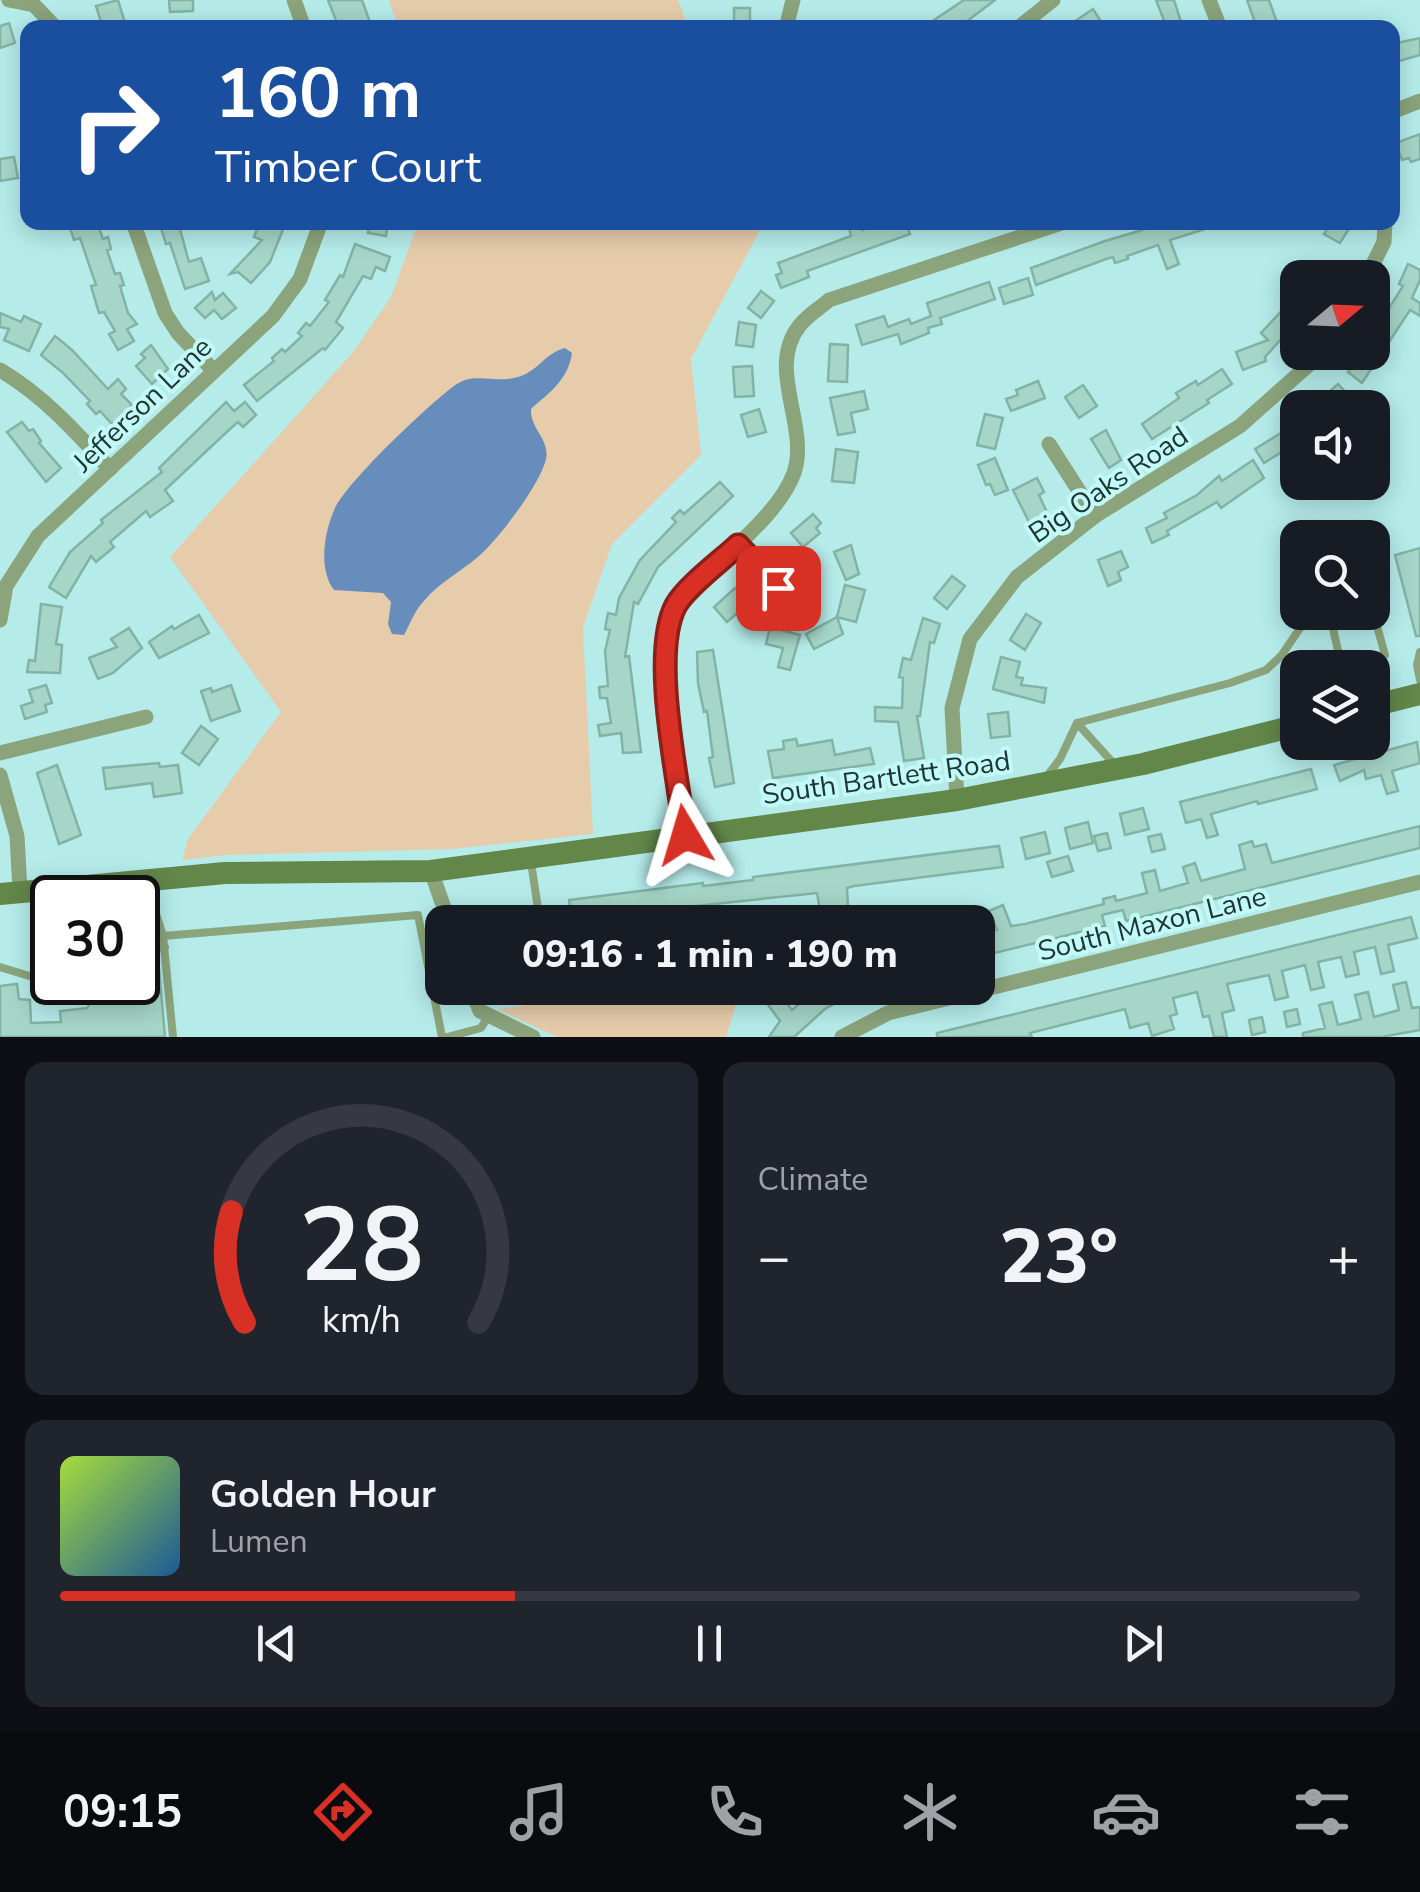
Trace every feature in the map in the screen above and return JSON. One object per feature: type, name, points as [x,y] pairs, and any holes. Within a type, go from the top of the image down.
[{"type":"main road","points":[[1390,701],[1420,694]]},
{"type":"main road","name":"South Bartlett Road","points":[[160,879],[225,874],[430,871],[957,800],[1120,768],[1280,729]]},
{"type":"street","points":[[10,0],[34,5],[48,20]]},
{"type":"street","points":[[1028,20],[1054,0]]},
{"type":"street","points":[[135,230],[165,313],[213,370]]},
{"type":"street","name":"Jefferson Lane","points":[[0,620],[3,586],[38,536],[272,316],[300,280],[319,230]]},
{"type":"street","points":[[685,835],[664,667],[664,636],[677,602],[738,545],[775,504],[794,474],[799,442],[788,391],[787,358],[798,326],[829,300],[1041,230]]},
{"type":"street","points":[[1375,260],[1384,242],[1385,230]]},
{"type":"street","points":[[0,370],[54,409],[110,470]]},
{"type":"street","name":"Big Oaks Road","points":[[957,800],[952,708],[970,638],[1017,577],[1095,516],[1240,426],[1303,370]]},
{"type":"street","points":[[1049,444],[1095,516]]},
{"type":"street","points":[[738,545],[778,588],[796,594]]},
{"type":"street","points":[[0,753],[146,717]]},
{"type":"street","points":[[0,775],[17,836],[10,893]]},
{"type":"street","points":[[430,871],[442,905]]},
{"type":"street","name":"South Maxon Lane","points":[[842,1037],[888,1013],[1420,882]]},
{"type":"street","points":[[478,1005],[480,1011],[533,1037]]},
{"type":"lane","points":[[1042,784],[1060,759],[1078,722],[1266,670],[1299,630]]},
{"type":"lane","points":[[1420,652],[1416,665],[1420,680]]},
{"type":"lane","points":[[1078,722],[1100,751],[1120,768]]},
{"type":"lane","points":[[530,857],[537,905]]},
{"type":"lane","points":[[163,936],[418,915],[444,1037],[477,1034],[489,1016]]},
{"type":"lane","points":[[160,926],[173,1037]]},
{"type":"lane","points":[[160,947],[164,947]]},
{"type":"lane","points":[[0,967],[30,976]]},
{"type":"shaded area","points":[[389,0],[678,0],[685,20],[396,20]]},
{"type":"shaded area","points":[[415,230],[760,230],[691,359],[701,455],[612,544],[583,627],[593,834],[451,849],[225,855],[182,860],[188,839],[281,712],[170,557],[354,351],[391,297]]},
{"type":"shaded area","points":[[529,1005],[736,1005],[726,1037],[557,1037],[497,1009]]},
{"type":"water","points":[[565,348],[572,353],[567,371],[531,409],[546,452],[536,483],[487,548],[430,594],[404,635],[392,634],[388,624],[391,602],[383,593],[334,590],[324,561],[328,528],[343,496],[372,462],[454,386],[476,378],[522,376]]},
{"type":"building","points":[[118,0],[124,20],[100,20],[96,6]]},
{"type":"building","points":[[169,0],[193,0],[193,11],[170,12]]},
{"type":"building","points":[[328,0],[362,0],[369,20],[336,20]]},
{"type":"building","points":[[964,0],[995,0],[969,20],[934,20]]},
{"type":"building","points":[[1156,0],[1174,0],[1180,20],[1164,20]]},
{"type":"building","points":[[1247,0],[1269,0],[1276,20],[1254,20]]},
{"type":"building","points":[[734,8],[750,8],[750,20],[734,20]]},
{"type":"building","points":[[1093,9],[1100,20],[1077,20]]},
{"type":"building","points":[[9,23],[15,43],[0,48],[0,26]]},
{"type":"building","points":[[1420,38],[1420,55],[1400,61],[1400,42]]},
{"type":"building","points":[[1420,134],[1420,159],[1402,160],[1400,142]]},
{"type":"building","points":[[14,157],[18,178],[0,181],[0,159]]},
{"type":"building","points":[[71,230],[100,230],[103,239],[108,237],[111,249],[107,250],[115,274],[120,273],[124,285],[120,286],[128,313],[137,324],[127,329],[134,341],[118,350],[109,334],[115,331],[104,312],[99,313],[91,286],[96,285],[80,238],[74,240]]},
{"type":"building","points":[[162,230],[180,230],[189,262],[201,258],[209,281],[185,289],[170,243],[166,244]]},
{"type":"building","points":[[257,230],[283,230],[270,262],[251,283],[238,272],[230,274],[262,240],[254,237]]},
{"type":"building","points":[[369,230],[387,230],[386,236],[368,233]]},
{"type":"building","points":[[850,230],[908,230],[910,234],[807,271],[809,277],[781,288],[776,275],[782,273],[778,263],[851,236]]},
{"type":"building","points":[[1142,230],[1202,230],[1170,240],[1179,264],[1167,269],[1158,245],[1127,256],[1128,259],[1115,263],[1113,257],[1036,285],[1031,268]]},
{"type":"building","points":[[1326,230],[1348,230],[1340,243],[1324,234]]},
{"type":"building","points":[[355,244],[390,257],[385,271],[376,267],[371,279],[363,276],[336,322],[343,328],[325,350],[257,401],[244,385],[302,336],[298,333],[306,323],[310,326],[329,302],[325,300],[340,275],[343,277]]},
{"type":"building","points":[[1408,264],[1420,270],[1412,298],[1420,303],[1420,316],[1410,310],[1390,340],[1390,307],[1403,286],[1399,284]]},
{"type":"building","points":[[1028,278],[1033,295],[1004,304],[999,288]]},
{"type":"building","points":[[989,282],[995,299],[940,318],[942,324],[928,328],[929,333],[901,344],[898,334],[862,345],[856,325],[884,316],[888,327],[909,319],[911,324],[931,316],[927,303]]},
{"type":"building","points":[[761,291],[774,301],[761,318],[748,308]]},
{"type":"building","points":[[212,292],[215,300],[223,293],[236,308],[222,319],[214,310],[205,318],[195,308]]},
{"type":"building","points":[[1280,312],[1280,340],[1265,357],[1266,361],[1243,370],[1236,352],[1268,340],[1261,333]]},
{"type":"building","points":[[0,313],[21,322],[24,316],[41,324],[29,351],[4,340],[9,329],[0,327]]},
{"type":"building","points":[[739,322],[756,325],[753,347],[736,345]]},
{"type":"building","points":[[55,336],[108,389],[118,379],[126,389],[121,394],[132,405],[112,424],[100,411],[96,414],[87,404],[90,401],[41,355]]},
{"type":"building","points":[[830,344],[848,345],[847,382],[828,381]]},
{"type":"building","points":[[151,345],[168,369],[152,384],[136,366]]},
{"type":"building","points":[[752,366],[754,396],[735,397],[733,367]]},
{"type":"building","points":[[1222,369],[1232,384],[1152,439],[1142,424],[1179,398],[1176,393],[1196,381],[1198,385]]},
{"type":"building","points":[[1350,370],[1371,370],[1362,383]]},
{"type":"building","points":[[1038,381],[1045,398],[1011,411],[1006,399]]},
{"type":"building","points":[[1083,385],[1097,406],[1079,418],[1065,397]]},
{"type":"building","points":[[864,391],[868,409],[851,413],[855,432],[838,435],[830,398]]},
{"type":"building","points":[[226,402],[234,411],[245,402],[256,415],[243,427],[238,422],[165,490],[173,501],[150,517],[146,511],[110,542],[114,547],[96,562],[91,556],[66,598],[49,587],[70,552],[103,523],[101,520],[162,472],[159,468]]},
{"type":"building","points":[[759,409],[766,432],[748,437],[741,415]]},
{"type":"building","points":[[985,414],[1003,418],[995,449],[977,445]]},
{"type":"building","points":[[22,422],[29,431],[33,429],[39,443],[61,468],[46,482],[7,432]]},
{"type":"building","points":[[1106,430],[1121,460],[1109,468],[1091,439]]},
{"type":"building","points":[[1280,434],[1280,453],[1264,463],[1255,449]]},
{"type":"building","points":[[836,449],[858,452],[854,483],[832,481]]},
{"type":"building","points":[[995,458],[1008,490],[995,495],[978,465]]},
{"type":"building","points":[[1253,460],[1264,478],[1221,508],[1217,502],[1152,543],[1146,528],[1167,518],[1164,513],[1197,495],[1219,476],[1222,481]]},
{"type":"building","points":[[1037,478],[1044,492],[1039,495],[1050,519],[1032,528],[1013,490]]},
{"type":"building","points":[[720,482],[733,496],[658,567],[638,604],[634,602],[625,657],[629,656],[641,752],[623,753],[621,733],[600,736],[598,725],[611,723],[607,698],[600,698],[599,687],[608,686],[608,613],[616,615],[619,598],[640,560],[676,522],[672,518],[680,510],[684,514]]},
{"type":"building","points":[[813,514],[821,523],[816,528],[820,533],[803,547],[791,533]]},
{"type":"building","points":[[851,545],[859,574],[846,580],[834,552]]},
{"type":"building","points":[[1420,548],[1420,636],[1416,636],[1395,555]]},
{"type":"building","points":[[1121,551],[1128,567],[1118,572],[1121,580],[1108,586],[1098,560]]},
{"type":"building","points":[[952,576],[965,586],[947,609],[934,598]]},
{"type":"building","points":[[845,585],[865,590],[856,622],[837,617]]},
{"type":"building","points":[[735,588],[749,603],[727,622],[714,607]]},
{"type":"building","points":[[41,604],[62,607],[56,644],[62,645],[60,673],[27,672],[29,660],[35,661]]},
{"type":"building","points":[[1026,614],[1041,623],[1025,650],[1010,640]]},
{"type":"building","points":[[199,615],[209,633],[159,658],[149,642],[172,626],[174,629]]},
{"type":"building","points":[[837,617],[843,634],[814,649],[806,634]]},
{"type":"building","points":[[923,618],[940,624],[934,643],[930,642],[917,716],[924,758],[904,761],[898,722],[875,721],[875,707],[902,708],[903,678],[899,677],[903,658],[911,660]]},
{"type":"building","points":[[770,627],[800,635],[790,670],[778,667],[783,648],[766,644]]},
{"type":"building","points":[[129,628],[142,648],[113,673],[98,679],[89,658],[117,647],[111,639]]},
{"type":"building","points":[[713,650],[734,783],[715,787],[707,711],[704,712],[698,683],[697,652]]},
{"type":"building","points":[[1001,657],[1020,662],[1016,677],[1023,678],[1021,685],[1046,688],[1044,703],[993,689]]},
{"type":"building","points":[[46,685],[52,703],[45,705],[47,712],[25,719],[21,706],[33,702],[29,690]]},
{"type":"building","points":[[231,685],[240,711],[211,721],[201,691],[211,688],[212,692]]},
{"type":"building","points":[[1008,712],[1010,736],[991,738],[988,714]]},
{"type":"building","points":[[201,726],[218,739],[199,765],[182,753]]},
{"type":"building","points":[[796,739],[798,746],[832,740],[835,755],[870,748],[874,764],[773,778],[768,751],[784,749],[783,741]]},
{"type":"building","points":[[1417,742],[1420,763],[1392,771],[1398,791],[1387,794],[1381,775],[1366,779],[1364,770],[1340,781],[1334,765],[1352,760],[1390,760],[1390,749]]},
{"type":"building","points":[[159,763],[160,767],[178,765],[182,793],[154,797],[152,783],[106,789],[103,768]]},
{"type":"building","points":[[57,765],[81,835],[59,844],[37,773]]},
{"type":"building","points":[[1311,769],[1317,789],[1211,814],[1218,835],[1207,838],[1201,819],[1186,823],[1180,802]]},
{"type":"building","points":[[1143,808],[1149,829],[1125,835],[1120,814]]},
{"type":"building","points":[[1088,822],[1093,843],[1070,849],[1065,828]]},
{"type":"building","points":[[1420,826],[1420,848],[1126,921],[1123,910],[1102,915],[1105,926],[995,953],[995,908],[1003,905],[1011,926],[1104,904],[1103,899],[1115,896],[1116,901],[1147,893],[1142,873],[1155,870],[1160,891],[1188,883],[1183,867],[1195,863],[1201,881],[1245,869],[1239,845],[1252,841],[1254,847],[1266,844],[1272,863]]},
{"type":"building","points":[[1045,832],[1050,853],[1026,859],[1021,838]]},
{"type":"building","points":[[1107,833],[1111,848],[1098,851],[1094,836]]},
{"type":"building","points":[[1161,834],[1165,849],[1152,852],[1148,837]]},
{"type":"building","points":[[999,846],[1003,867],[854,886],[847,888],[848,905],[819,905],[817,893],[704,905],[570,905],[569,900]]},
{"type":"building","points":[[1068,856],[1073,871],[1052,877],[1047,862]]},
{"type":"building","points":[[1411,917],[1417,938],[1388,945],[1394,971],[1381,974],[1375,947],[1354,952],[1359,974],[1346,977],[1341,957],[1318,962],[1324,987],[1311,990],[1305,965],[1282,971],[1288,997],[1275,1000],[1269,975],[1227,984],[1234,1010],[1222,1013],[1227,1037],[1214,1037],[1209,1016],[1203,1017],[1197,992],[1173,998],[1177,1014],[1170,1016],[1174,1029],[1152,1036],[1148,1023],[1130,1028],[1125,1009],[1030,1033],[1032,1037],[937,1037],[937,1033]]},
{"type":"building","points":[[160,980],[165,1037],[0,1037],[0,986],[17,984],[19,999],[30,1000],[31,1023],[61,1022],[60,1011],[160,1005]]},
{"type":"building","points":[[1406,982],[1412,1008],[1420,1007],[1420,1030],[1381,1037],[1303,1037],[1303,1033],[1325,1028],[1319,1005],[1332,1002],[1338,1025],[1361,1019],[1355,995],[1368,992],[1374,1017],[1399,1010],[1393,985]]},
{"type":"building","points":[[768,1005],[788,1005],[792,1010],[798,1005],[832,1005],[794,1037],[769,1037],[780,1021]]},
{"type":"building","points":[[1297,1009],[1300,1024],[1287,1027],[1284,1012]]},
{"type":"building","points":[[1262,1017],[1265,1032],[1252,1035],[1249,1020]]},
{"type":"route","points":[[685,835],[664,667],[664,636],[677,602],[738,545],[778,588]]}]
